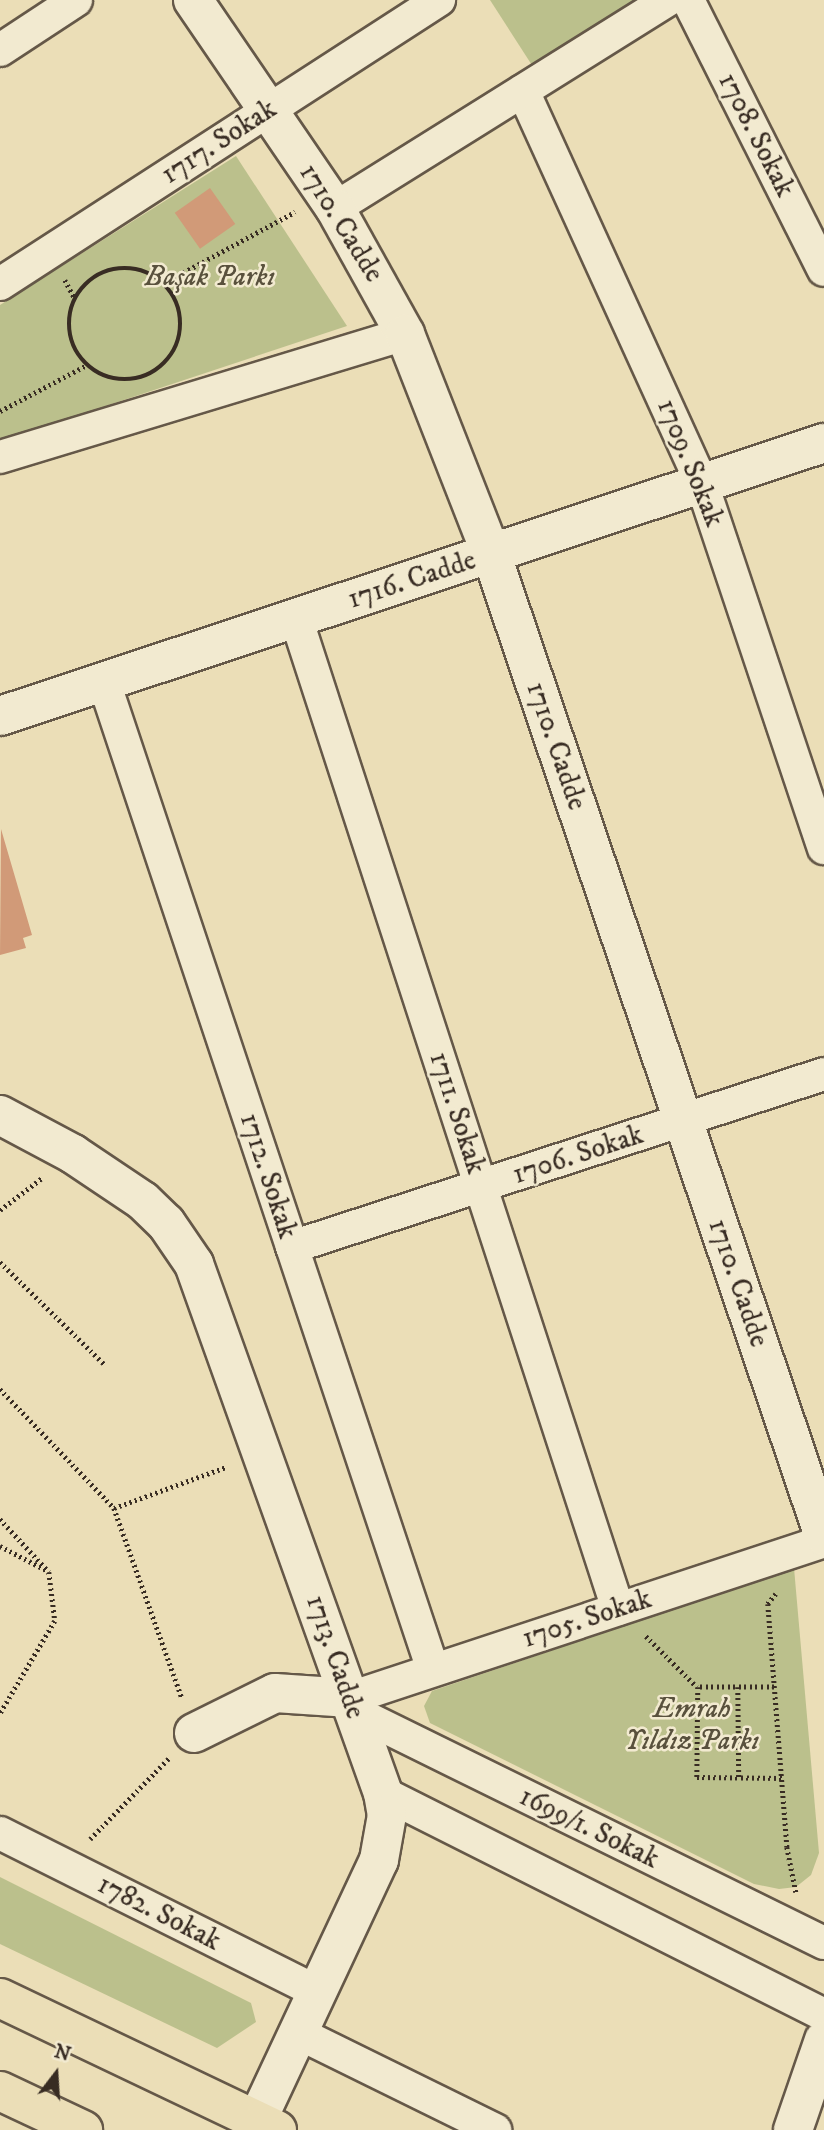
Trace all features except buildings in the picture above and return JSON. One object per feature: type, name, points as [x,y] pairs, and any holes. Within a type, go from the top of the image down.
[{"type":"main road","points":[[0,1998],[267,2125]]},
{"type":"main road","points":[[0,2091],[83,2130]]},
{"type":"street","points":[[0,50],[76,0]]},
{"type":"street","name":"1710. Cadde","points":[[193,0],[330,202],[405,334],[491,553],[824,1538]]},
{"type":"street","name":"1717. Sokak","points":[[0,284],[439,0]]},
{"type":"street","points":[[330,202],[523,91],[668,0]]},
{"type":"street","name":"1708. Sokak","points":[[688,0],[824,270]]},
{"type":"street","name":"1709. Sokak","points":[[523,91],[702,484],[824,848]]},
{"type":"street","points":[[0,457],[405,334]]},
{"type":"street","name":"1716. Cadde","points":[[0,716],[824,443]]},
{"type":"street","name":"1711. Sokak","points":[[296,618],[618,1609]]},
{"type":"street","name":"1712. Sokak","points":[[104,682],[433,1670]]},
{"type":"street","name":"1706. Sokak","points":[[292,1247],[824,1074]]},
{"type":"street","name":"1713. Cadde","points":[[0,1115],[73,1154],[143,1201],[166,1223],[194,1264],[383,1793],[387,1815],[379,1860],[298,2033],[267,2125]]},
{"type":"street","name":"1705. Sokak","points":[[352,1705],[433,1670],[824,1538]]},
{"type":"street","points":[[194,1733],[275,1693],[352,1705]]},
{"type":"street","name":"1699/1. Sokak","points":[[352,1705],[814,1938]]},
{"type":"street","points":[[383,1793],[824,2015]]},
{"type":"street","name":"1782. Sokak","points":[[0,1833],[317,1992]]},
{"type":"street","points":[[298,2033],[495,2130]]},
{"type":"street","points":[[793,2130],[824,2039]]},
{"type":"path","points":[[164,283],[330,202]]},
{"type":"path","points":[[113,269],[149,273],[164,283],[181,317],[173,355],[142,378],[103,376],[87,365],[69,331],[70,312],[82,287],[113,269]]},
{"type":"path","points":[[0,411],[87,365]]},
{"type":"path","points":[[0,1210],[73,1154]]},
{"type":"path","points":[[0,1262],[104,1364]]},
{"type":"path","points":[[0,1389],[114,1508],[194,1733],[64,1866]]},
{"type":"path","points":[[114,1508],[263,1454]]},
{"type":"path","points":[[0,1519],[49,1572],[55,1622],[0,1714]]},
{"type":"path","points":[[0,1546],[49,1572]]},
{"type":"path","points":[[786,1583],[768,1604],[774,1687],[787,1847],[814,1938]]},
{"type":"path","points":[[618,1609],[698,1687],[774,1687]]},
{"type":"path","points":[[698,1687],[697,1777],[782,1778]]},
{"type":"path","points":[[738,1687],[739,1778]]},
{"type":"green space","points":[[490,0],[650,0],[537,73]]},
{"type":"green space","name":"Başak Parkı","points":[[236,156],[347,326],[0,441],[0,305]]},
{"type":"green space","name":"Emrah Yıldız Parkı","points":[[794,1568],[819,1853],[811,1875],[796,1887],[779,1889],[754,1884],[430,1723],[424,1706],[432,1691]]},
{"type":"green space","points":[[0,1877],[251,2003],[256,2022],[217,2048],[0,1944]]}]
